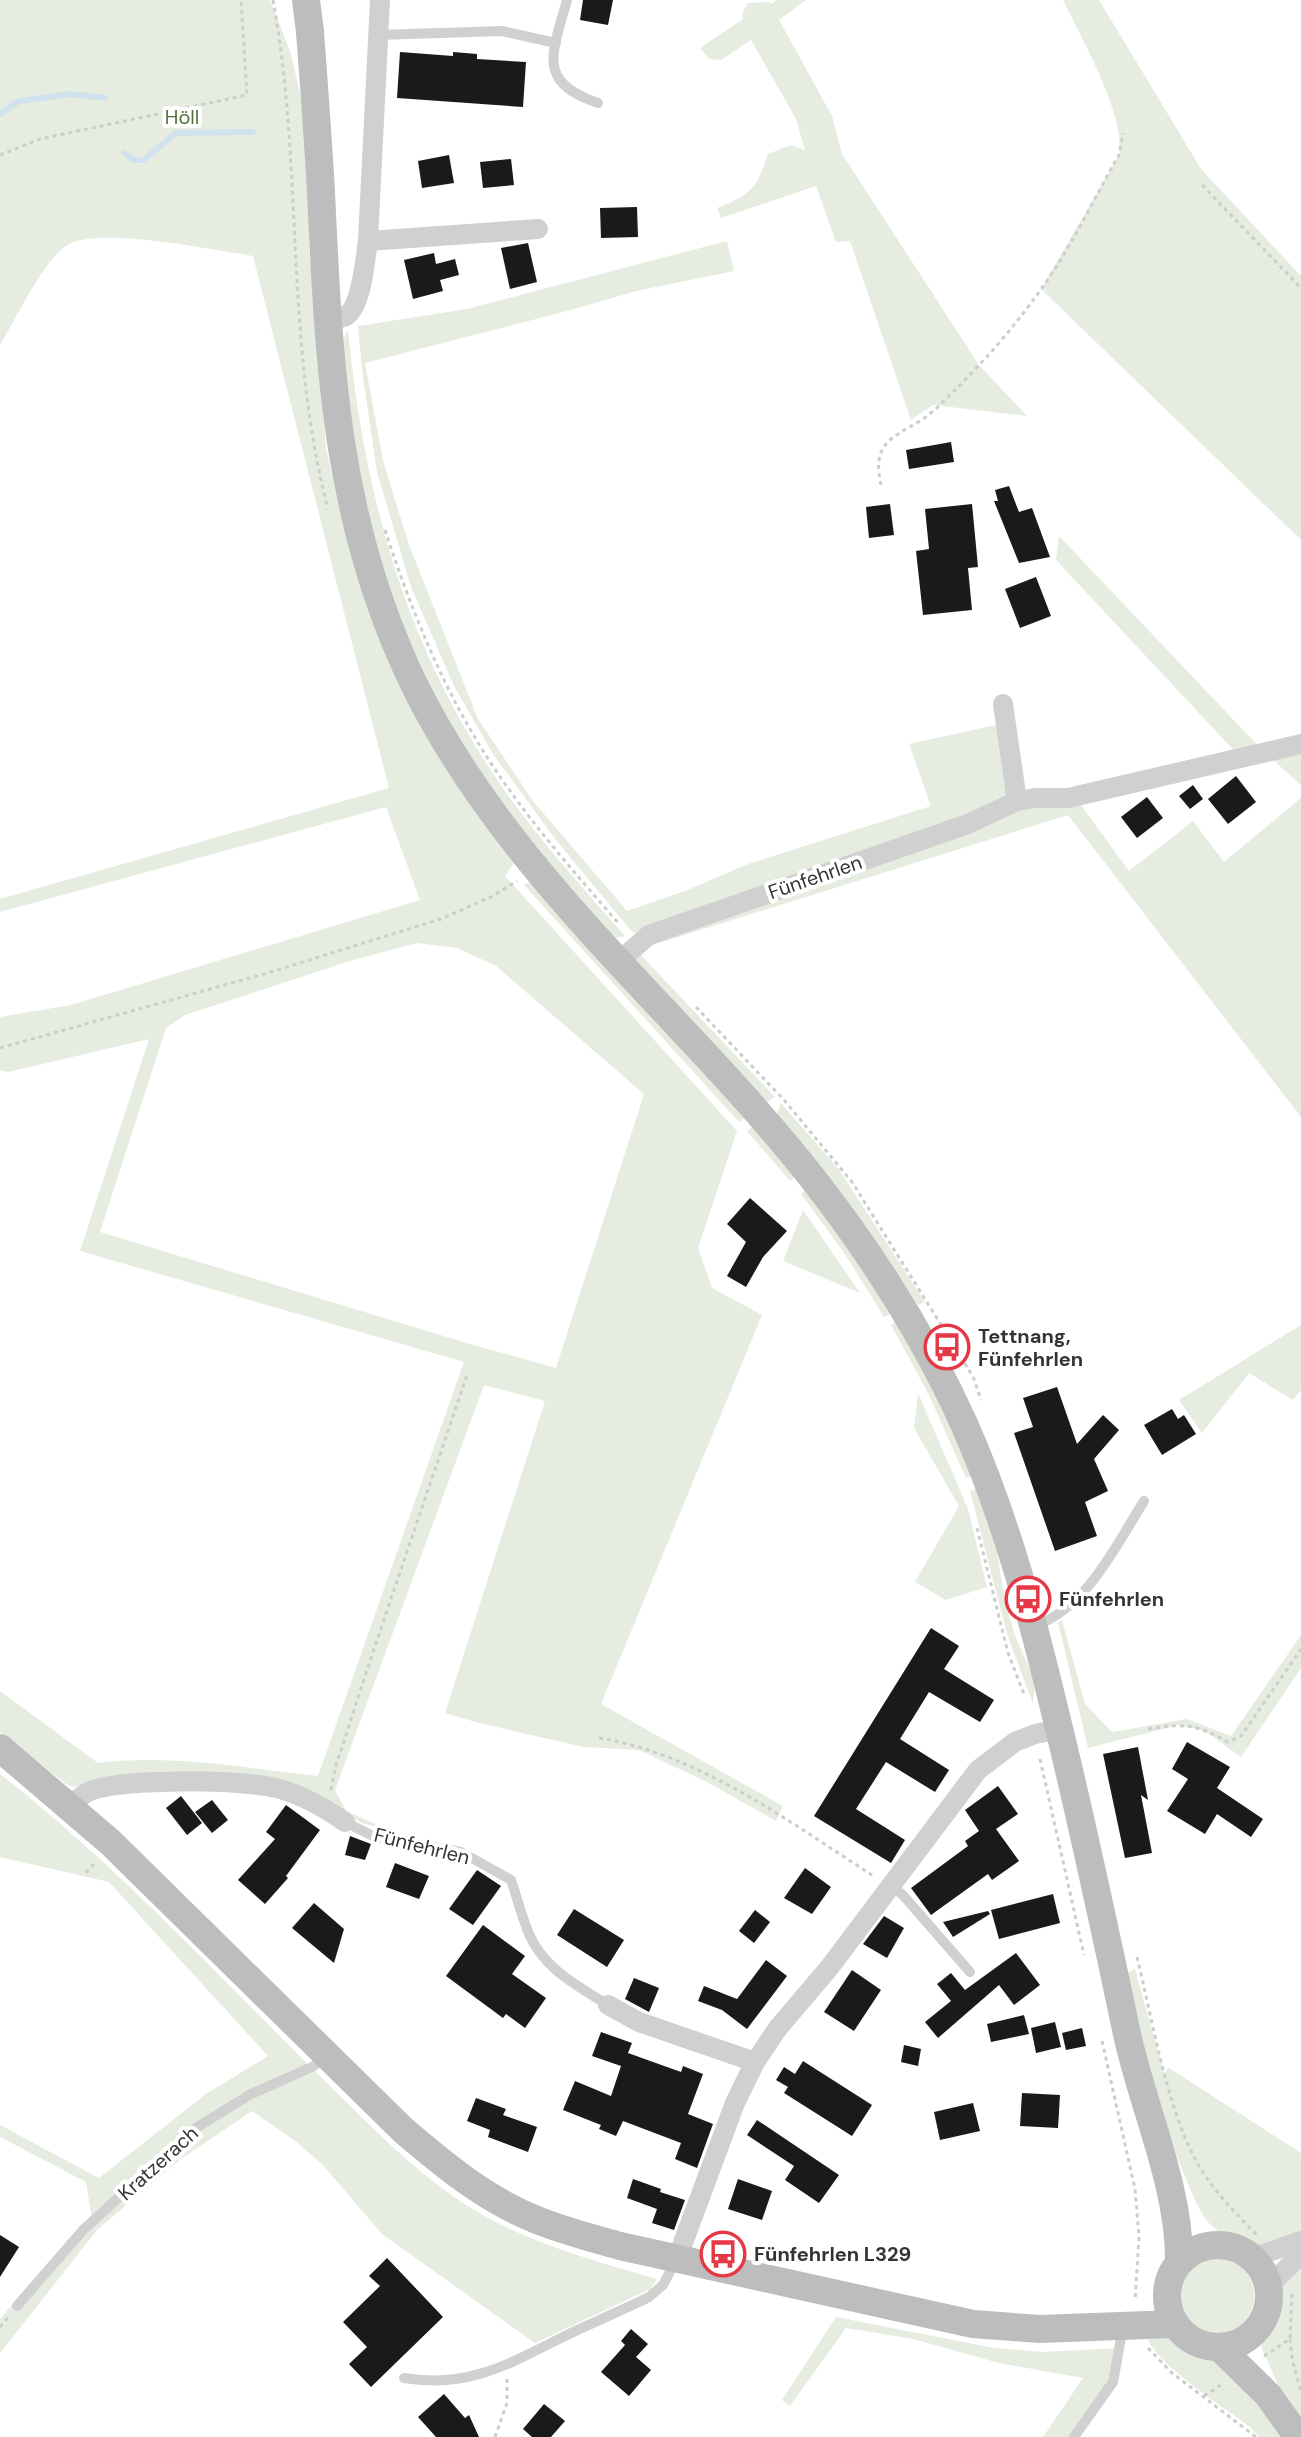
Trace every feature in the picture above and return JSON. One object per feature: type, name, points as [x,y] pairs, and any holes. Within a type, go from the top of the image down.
[{"type":"main road","points":[[306,0],[334,409],[353,514],[375,588],[414,684],[471,783],[502,827],[534,868],[628,954],[811,1176],[864,1247],[905,1311],[945,1385],[986,1477],[1028,1599],[1047,1732],[1131,2054],[1170,2182],[1179,2262]]},
{"type":"main road","points":[[0,1748],[133,1863],[325,2055],[429,2153],[502,2203],[570,2232],[677,2259],[973,2324],[1040,2329],[1174,2324]]},
{"type":"main road","points":[[1170,2182],[1204,2233],[1218,2245]]},
{"type":"main road","points":[[1252,2355],[1267,2313],[1277,2263],[1218,2245],[1196,2250],[1179,2262],[1169,2280],[1168,2310],[1174,2324],[1192,2341],[1220,2348],[1239,2343],[1252,2355],[1268,2395],[1298,2437]]},
{"type":"main road","points":[[1120,2325],[1167,2290]]},
{"type":"street","points":[[326,318],[342,318],[350,313],[358,298],[368,241],[380,0]]},
{"type":"street","points":[[368,241],[538,229]]},
{"type":"street","points":[[1003,704],[1017,801]]},
{"type":"street","name":"Fünfehrlen","points":[[628,954],[649,935],[968,824],[1017,801],[1068,798],[1301,744]]},
{"type":"street","points":[[677,2259],[735,2103],[755,2062],[778,2028],[891,1887],[978,1770],[997,1753],[1047,1732]]},
{"type":"street","name":"Fünfehrlen","points":[[70,1806],[88,1792],[122,1785],[148,1782],[235,1783],[276,1787],[312,1801],[339,1818]]},
{"type":"street","name":"Fünfehrlen","points":[[608,2005],[639,2022],[755,2062]]},
{"type":"street","points":[[1277,2263],[1301,2241]]},
{"type":"lane","points":[[567,0],[553,67],[560,84],[578,96],[598,103]]},
{"type":"lane","points":[[379,35],[502,31],[556,43]]},
{"type":"lane","points":[[1034,1627],[1052,1620],[1081,1598],[1144,1501]]},
{"type":"lane","name":"Fünfehrlen","points":[[339,1818],[373,1836],[461,1852],[511,1880],[530,1936],[543,1957],[558,1972],[608,2005]]},
{"type":"lane","points":[[891,1887],[902,1894],[970,1972]]},
{"type":"lane","name":"Kratzerach","points":[[17,2306],[83,2230],[194,2129],[251,2094],[314,2066],[325,2055]]},
{"type":"lane","points":[[404,2378],[430,2383],[464,2380],[506,2367],[649,2297],[663,2285],[677,2259]]},
{"type":"lane","points":[[1074,2437],[1113,2382],[1120,2325]]},
{"type":"path","points":[[0,155],[40,139],[247,95],[241,0]]},
{"type":"path","points":[[881,485],[878,469],[881,450],[887,440],[922,420],[942,404],[1015,324],[1041,289],[1119,155],[1123,133]]},
{"type":"path","points":[[1202,185],[1301,288]]},
{"type":"path","points":[[382,517],[407,596],[423,634],[481,747],[628,954]]},
{"type":"path","points":[[0,1048],[264,974],[441,919],[469,908],[516,882]]},
{"type":"path","points":[[690,1001],[784,1100],[852,1182],[955,1346],[974,1379],[982,1404]]},
{"type":"path","points":[[339,1818],[330,1796],[336,1765],[467,1375]]},
{"type":"path","points":[[975,1517],[1008,1653],[1029,1705],[1047,1732],[1084,1956]]},
{"type":"path","points":[[1148,1729],[1179,1723],[1205,1729],[1228,1742],[1241,1736],[1301,1649]]},
{"type":"path","points":[[599,1738],[631,1743],[672,1758],[762,1805],[891,1887]]},
{"type":"path","points":[[86,1873],[101,1854]]},
{"type":"path","points":[[1134,1948],[1177,2116],[1193,2155],[1214,2188],[1292,2280],[1290,2339],[1301,2392]]},
{"type":"path","points":[[1100,2029],[1135,2189],[1139,2237],[1134,2295],[1120,2325],[1172,2373],[1256,2437]]},
{"type":"path","points":[[1203,2397],[1252,2355],[1290,2339]]},
{"type":"path","points":[[495,2437],[507,2403],[506,2367]]},
{"type":"green space","name":"Höll","points":[[0,0],[270,0],[291,54],[308,130],[309,245],[326,448],[340,513],[366,597],[470,801],[514,863],[505,876],[737,1131],[698,1248],[712,1288],[762,1315],[601,1704],[783,1806],[776,1821],[705,1781],[639,1750],[584,1747],[445,1713],[545,1401],[484,1385],[335,1790],[346,1811],[394,1832],[362,1823],[311,1794],[105,1781],[73,1787],[0,1732],[0,1691],[98,1763],[180,1761],[318,1776],[464,1362],[80,1251],[149,1039],[8,1072],[0,1070],[0,1017],[71,1005],[420,900],[386,807],[0,912],[0,899],[389,788],[253,256],[132,239],[85,239],[69,244],[50,261],[0,345]],"holes":[[[417,943],[457,948],[496,966],[644,1094],[556,1368],[100,1232],[166,1028],[185,1015],[353,960]]]},
{"type":"green space","points":[[777,0],[806,0],[779,20],[832,116],[842,154],[979,365],[1027,416],[933,405],[911,420],[850,241],[836,242],[816,186],[721,218],[717,208],[751,189],[768,154],[791,145],[805,150],[796,119],[751,40],[721,60],[709,59],[700,48],[743,19],[742,14],[748,3],[771,4]]},
{"type":"green space","points":[[1063,0],[1099,0],[1201,169],[1301,276],[1301,540],[1041,289],[1119,155],[1116,119],[1109,98]]},
{"type":"green space","points":[[727,241],[734,271],[636,291],[365,363],[383,461],[409,545],[478,719],[533,801],[627,911],[748,864],[931,806],[909,744],[1005,723],[1017,801],[1075,797],[1129,871],[1193,821],[1224,862],[1301,798],[1301,1117],[1068,815],[646,947],[638,932],[633,933],[556,840],[493,754],[454,686],[411,587],[377,472],[358,326],[467,309]]},
{"type":"green space","points":[[348,330],[355,392],[379,513],[416,628],[441,684],[505,791],[548,847],[625,936],[614,938],[522,833],[468,754],[419,661],[379,563],[355,471],[341,344]]},
{"type":"green space","points":[[1059,536],[1264,752],[1241,758],[1056,560]]},
{"type":"green space","points":[[1301,744],[1301,785],[1264,752]]},
{"type":"green space","points":[[531,881],[747,1116],[739,1122],[524,885]]},
{"type":"green space","points":[[639,953],[775,1097],[767,1102],[633,960]]},
{"type":"green space","points":[[781,1103],[840,1171],[925,1302],[918,1305],[840,1193],[777,1114]]},
{"type":"green space","points":[[753,1126],[796,1176],[790,1181],[747,1131]]},
{"type":"green space","points":[[805,1190],[893,1312],[884,1317],[845,1254],[801,1194]]},
{"type":"green space","points":[[803,1210],[860,1293],[783,1261]]},
{"type":"green space","points":[[897,1321],[934,1389],[973,1476],[966,1478],[928,1393],[891,1325]]},
{"type":"green space","points":[[1301,1325],[1301,1390],[1293,1400],[1249,1373],[1202,1433],[1179,1400]]},
{"type":"green space","points":[[918,1393],[968,1509],[987,1587],[946,1600],[915,1582],[959,1506],[914,1428]]},
{"type":"green space","points":[[977,1489],[994,1534],[1005,1601],[1015,1636],[1035,1681],[1033,1704],[1007,1634],[970,1491]]},
{"type":"green space","points":[[1062,1620],[1085,1704],[1112,1732],[1187,1719],[1231,1736],[1301,1635],[1301,1668],[1241,1757],[1205,1731],[1179,1725],[1088,1748],[1058,1622]]},
{"type":"green space","points":[[0,1774],[89,1849],[388,2143],[424,2174],[461,2202],[523,2235],[657,2279],[650,2289],[535,2343],[382,2234],[322,2164],[252,2111],[181,2159],[98,2229],[0,2353],[0,2319],[60,2250],[92,2219],[86,2182],[0,2137],[0,2125],[99,2178],[206,2094],[268,2056],[109,1882],[0,1857]]},
{"type":"green space","points":[[1135,1969],[1164,2073],[1169,2068],[1301,2153],[1301,2231],[1288,2239],[1267,2248],[1248,2246],[1219,2231],[1201,2212],[1176,2154],[1152,2078],[1128,1973]]},
{"type":"green space","points":[[1215,2257],[1230,2260],[1242,2269],[1251,2281],[1254,2296],[1251,2311],[1242,2323],[1230,2332],[1215,2335],[1200,2332],[1188,2323],[1179,2311],[1176,2296],[1179,2281],[1188,2269],[1200,2260]]},
{"type":"green space","points":[[1301,2269],[1301,2424],[1283,2396],[1261,2347],[1279,2290],[1285,2280]]},
{"type":"green space","points":[[836,2317],[994,2348],[1042,2352],[1121,2348],[1114,2382],[1076,2437],[1043,2437],[1083,2378],[999,2363],[913,2339],[846,2328],[790,2406],[782,2400]]},
{"type":"green space","points":[[1147,2338],[1169,2338],[1193,2352],[1217,2360],[1231,2370],[1283,2437],[1259,2437],[1164,2361]]},
{"type":"building","points":[[583,0],[613,0],[608,25],[580,20]]},
{"type":"building","points":[[400,52],[453,56],[453,52],[477,54],[477,59],[526,62],[523,107],[397,98]]},
{"type":"building","points":[[449,155],[454,183],[422,188],[418,161]]},
{"type":"building","points":[[511,159],[514,185],[483,188],[480,162]]},
{"type":"building","points":[[637,207],[638,237],[601,238],[600,208]]},
{"type":"building","points":[[528,243],[537,282],[510,289],[501,248]]},
{"type":"building","points":[[434,253],[436,264],[455,259],[459,275],[440,280],[443,291],[413,299],[404,260]]},
{"type":"building","points":[[951,442],[954,462],[909,469],[906,450]]},
{"type":"building","points":[[1009,486],[1019,512],[1032,508],[1050,557],[1019,563],[994,501],[998,501],[995,490]]},
{"type":"building","points":[[890,504],[894,535],[869,538],[866,507]]},
{"type":"building","points":[[972,504],[978,567],[968,568],[972,610],[923,615],[916,551],[929,549],[925,509]]},
{"type":"building","points":[[1036,577],[1051,616],[1020,628],[1005,589]]},
{"type":"building","points":[[1236,776],[1256,802],[1228,824],[1208,799]]},
{"type":"building","points":[[1193,785],[1203,799],[1190,809],[1179,796]]},
{"type":"building","points":[[1147,797],[1163,818],[1137,838],[1121,817]]},
{"type":"building","points":[[750,1198],[787,1231],[763,1257],[746,1287],[727,1276],[746,1242],[727,1224]]},
{"type":"building","points":[[1057,1387],[1077,1444],[1103,1415],[1119,1430],[1094,1459],[1108,1491],[1085,1502],[1097,1536],[1055,1551],[1014,1433],[1033,1427],[1023,1398]]},
{"type":"building","points":[[1172,1409],[1178,1419],[1184,1415],[1196,1434],[1162,1455],[1144,1425]]},
{"type":"building","points":[[931,1628],[959,1646],[944,1669],[994,1700],[980,1722],[929,1692],[900,1739],[949,1770],[935,1792],[886,1762],[856,1809],[905,1840],[891,1863],[814,1816]]},
{"type":"building","points":[[1187,1742],[1230,1767],[1217,1788],[1263,1819],[1251,1837],[1217,1814],[1205,1834],[1167,1811],[1188,1779],[1172,1769]]},
{"type":"building","points":[[1138,1747],[1148,1800],[1141,1795],[1152,1853],[1125,1858],[1103,1754]]},
{"type":"building","points":[[998,1786],[1018,1814],[996,1829],[1019,1861],[992,1880],[988,1874],[931,1915],[911,1888],[968,1846],[965,1841],[979,1831],[965,1810]]},
{"type":"building","points":[[181,1796],[202,1823],[187,1835],[166,1808]]},
{"type":"building","points":[[212,1800],[228,1820],[212,1833],[195,1812]]},
{"type":"building","points":[[286,1805],[320,1830],[286,1876],[288,1878],[265,1904],[238,1880],[275,1839],[266,1832]]},
{"type":"building","points":[[350,1836],[371,1844],[365,1860],[345,1855]]},
{"type":"building","points":[[395,1863],[429,1876],[419,1899],[386,1887]]},
{"type":"building","points":[[805,1868],[831,1887],[812,1914],[784,1898]]},
{"type":"building","points":[[477,1870],[501,1886],[473,1925],[449,1909]]},
{"type":"building","points":[[1053,1894],[1060,1923],[999,1939],[991,1910]]},
{"type":"building","points":[[314,1903],[344,1929],[334,1963],[292,1928]]},
{"type":"building","points":[[574,1909],[624,1940],[607,1967],[557,1935]]},
{"type":"building","points":[[755,1910],[770,1922],[754,1943],[739,1931]]},
{"type":"building","points":[[988,1911],[990,1914],[953,1937],[943,1922]]},
{"type":"building","points":[[884,1916],[904,1928],[887,1958],[863,1944]]},
{"type":"building","points":[[483,1925],[525,1956],[512,1974],[546,1998],[525,2028],[506,2014],[503,2018],[446,1976]]},
{"type":"building","points":[[1016,1953],[1040,1985],[1014,2005],[999,1985],[938,2038],[925,2022],[951,2001],[937,1984],[951,1973],[965,1990]]},
{"type":"building","points":[[766,1960],[787,1976],[747,2029],[722,2010],[698,2001],[704,1986],[737,1999]]},
{"type":"building","points":[[852,1970],[881,1990],[854,2031],[824,2012]]},
{"type":"building","points":[[634,1978],[659,1988],[649,2012],[625,1999]]},
{"type":"building","points":[[1024,2015],[1029,2034],[991,2042],[987,2024]]},
{"type":"building","points":[[1055,2022],[1061,2047],[1036,2053],[1031,2028]]},
{"type":"building","points":[[1082,2028],[1086,2046],[1066,2050],[1062,2033]]},
{"type":"building","points":[[601,2032],[632,2043],[628,2053],[681,2072],[683,2066],[703,2074],[688,2114],[713,2124],[697,2168],[675,2159],[681,2143],[623,2121],[616,2136],[599,2129],[601,2125],[563,2110],[575,2081],[611,2096],[621,2066],[592,2056]]},
{"type":"building","points":[[904,2045],[921,2049],[918,2066],[901,2062]]},
{"type":"building","points":[[803,2061],[872,2105],[852,2136],[784,2093],[788,2087],[776,2080],[784,2067],[795,2074]]},
{"type":"building","points":[[1022,2093],[1060,2095],[1058,2128],[1020,2126]]},
{"type":"building","points":[[476,2098],[506,2109],[503,2115],[537,2127],[528,2152],[488,2137],[490,2130],[467,2121]]},
{"type":"building","points":[[973,2103],[980,2131],[940,2140],[934,2112]]},
{"type":"building","points":[[757,2120],[839,2175],[819,2203],[785,2180],[794,2166],[747,2135]]},
{"type":"building","points":[[633,2179],[685,2200],[674,2230],[652,2223],[657,2209],[627,2198]]},
{"type":"building","points":[[738,2179],[772,2191],[762,2220],[728,2209]]},
{"type":"building","points":[[0,2235],[19,2247],[0,2277]]},
{"type":"building","points":[[387,2258],[443,2317],[371,2387],[349,2364],[367,2347],[343,2322],[380,2286],[369,2276]]},
{"type":"building","points":[[631,2329],[648,2344],[636,2357],[651,2370],[629,2396],[601,2372],[625,2345],[621,2341]]},
{"type":"building","points":[[444,2394],[465,2418],[469,2415],[479,2437],[436,2437],[418,2417]]},
{"type":"building","points":[[544,2404],[565,2421],[551,2437],[532,2437],[523,2429]]},
{"type":"waterway","points":[[0,114],[19,101],[70,94],[105,98]]},
{"type":"waterway","points":[[125,153],[134,160],[144,160],[176,133],[253,132]]},
{"type":"place","name":"Tettnang, Fünfehrlen","points":[[947,1347]]},
{"type":"place","name":"Fünfehrlen","points":[[1028,1599]]},
{"type":"place","name":"Fünfehrlen L329","points":[[723,2254]]}]
